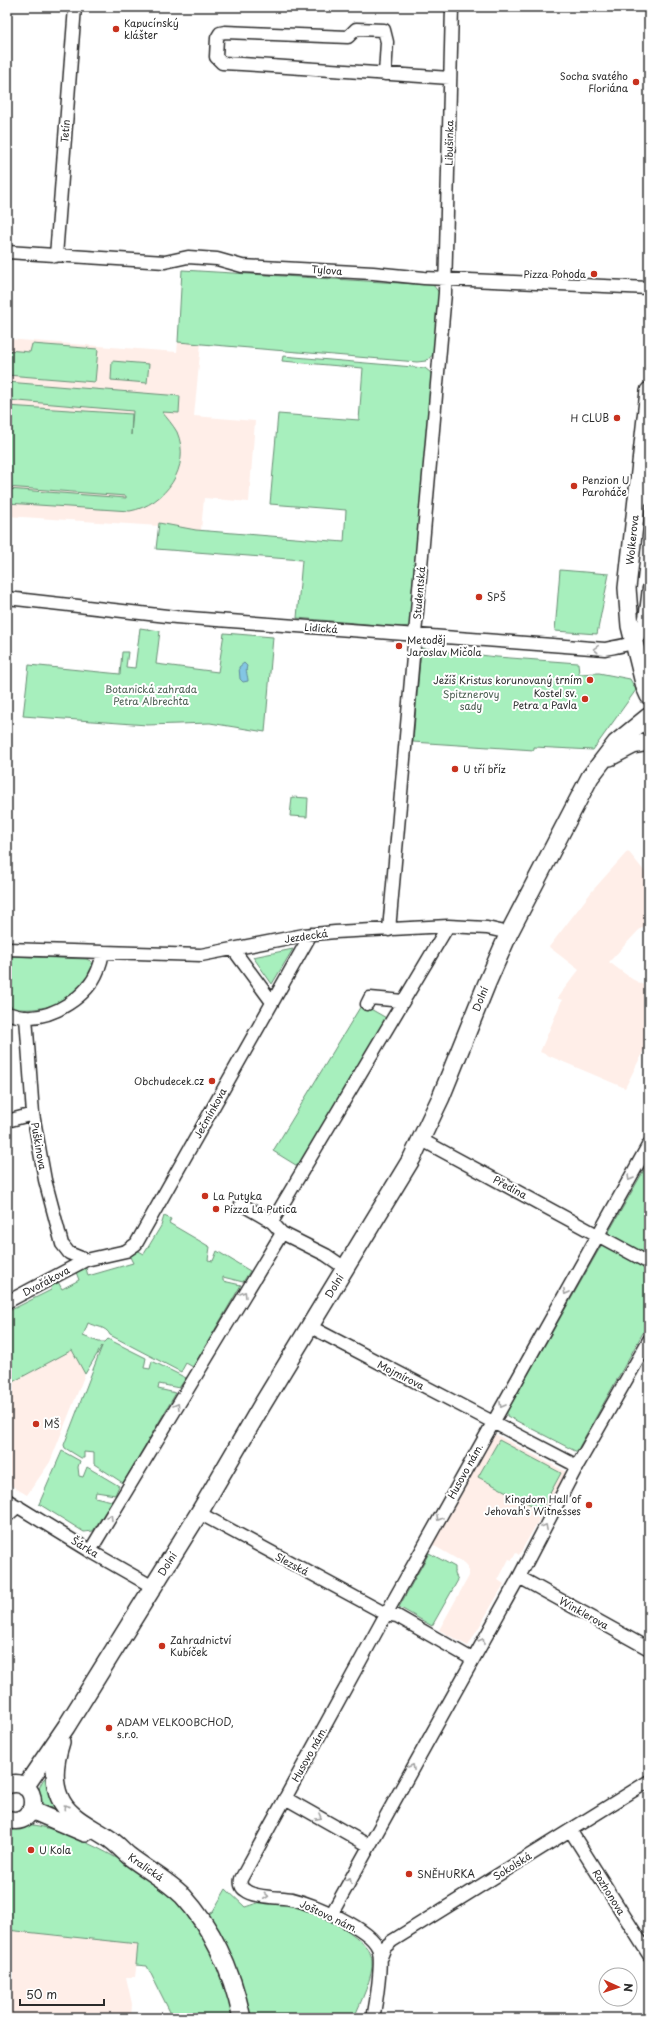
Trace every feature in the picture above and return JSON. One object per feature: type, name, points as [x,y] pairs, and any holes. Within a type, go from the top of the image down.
[{"type":"main road","name":"Wolkerova","points":[[649,391],[643,497],[627,588],[630,626],[645,687],[649,696]]},
{"type":"main road","name":"Wolkerova","points":[[634,641],[649,668]]},
{"type":"main road","points":[[648,715],[646,726],[649,736]]},
{"type":"main road","name":"Dolní","points":[[25,1787],[66,1727],[199,1513],[309,1326],[422,1140],[509,933],[581,794],[600,763],[616,743],[648,715]]},
{"type":"main road","name":"Dolní","points":[[600,763],[633,745],[649,742]]},
{"type":"main road","name":"Kralická","points":[[66,1727],[54,1768],[55,1782],[60,1798],[73,1816],[112,1841],[170,1885],[192,1906],[207,1926],[228,1968],[242,2018]]},
{"type":"main road","points":[[7,1785],[16,1784],[25,1787],[32,1798],[31,1810],[21,1820],[7,1820]]},
{"type":"main road","points":[[31,1810],[89,1834],[130,1856]]},
{"type":"street","name":"Tetín","points":[[56,256],[75,7]]},
{"type":"street","name":"Libušinka","points":[[446,280],[452,7]]},
{"type":"street","points":[[385,74],[387,42],[384,30],[356,29],[348,37],[225,32],[220,33],[216,38],[216,58],[222,63],[385,74],[450,78]]},
{"type":"street","name":"Tylova","points":[[7,252],[165,262],[188,258],[217,259],[242,266],[373,273],[446,280],[649,288]]},
{"type":"street","name":"Studentská","points":[[389,930],[446,280]]},
{"type":"street","points":[[634,641],[644,625],[649,588]]},
{"type":"street","name":"Lidická","points":[[7,598],[176,617],[605,649],[634,641]]},
{"type":"street","points":[[272,1222],[448,926]]},
{"type":"street","name":"Jezdecká","points":[[7,949],[201,955],[311,934],[448,926],[487,928],[509,933]]},
{"type":"street","name":"Ječmínkova","points":[[86,1260],[126,1251],[132,1248],[139,1240],[311,934]]},
{"type":"street","points":[[233,949],[272,1002]]},
{"type":"street","points":[[7,1013],[26,1017],[62,1008],[75,999],[89,986],[98,971],[103,952]]},
{"type":"street","points":[[367,1004],[370,998],[403,1001]]},
{"type":"street","name":"Puškinova","points":[[26,1017],[33,1114],[45,1180],[62,1244],[69,1253],[86,1260]]},
{"type":"street","points":[[7,1121],[33,1114]]},
{"type":"street","name":"Předina","points":[[422,1140],[649,1263]]},
{"type":"street","name":"Husovo nám.","points":[[242,1875],[649,1144]]},
{"type":"street","points":[[241,1204],[272,1222],[282,1233],[326,1255],[345,1268]]},
{"type":"street","points":[[90,1551],[282,1233]]},
{"type":"street","name":"Dvořákova","points":[[7,1302],[86,1260]]},
{"type":"street","name":"Mojmírova","points":[[309,1326],[577,1466]]},
{"type":"street","points":[[331,1915],[368,1845],[519,1577],[577,1466],[649,1340]]},
{"type":"street","name":"Šárka","points":[[7,1500],[90,1551],[153,1587]]},
{"type":"street","points":[[7,1516],[18,1506]]},
{"type":"street","name":"Slezská","points":[[199,1513],[386,1614],[397,1616],[472,1659]]},
{"type":"street","name":"Winklerova","points":[[519,1577],[649,1649]]},
{"type":"street","name":"Sokolská","points":[[381,1957],[385,1947],[392,1941],[649,1782]]},
{"type":"street","points":[[285,1798],[368,1845]]},
{"type":"street","name":"Rozhonova","points":[[570,1830],[649,1955]]},
{"type":"street","name":"Joštovo nám.","points":[[242,1875],[240,1883],[247,1892],[255,1895],[293,1900],[331,1915],[358,1928],[372,1939],[381,1957]]},
{"type":"street","points":[[373,2018],[381,1957]]},
{"type":"shaded area","points":[[7,339],[177,352],[178,342],[201,343],[194,416],[255,421],[249,502],[204,498],[201,530],[198,531],[159,523],[159,526],[7,516]]},
{"type":"shaded area","points":[[628,851],[649,877],[649,922],[638,931],[609,962],[632,979],[649,988],[649,1040],[625,1088],[540,1052],[562,1000],[557,998],[579,970],[549,947],[593,890]]},
{"type":"shaded area","name":"MŠ","points":[[72,1350],[85,1374],[50,1462],[27,1495],[7,1483],[7,1385]]},
{"type":"shaded area","points":[[495,1434],[566,1472],[519,1555],[516,1553],[512,1560],[509,1559],[498,1580],[504,1584],[468,1646],[439,1630],[469,1576],[467,1565],[433,1545]]},
{"type":"shaded area","points":[[7,1930],[139,1944],[135,1977],[126,1977],[132,2004],[131,2018],[7,2018]]},
{"type":"green space","points":[[182,270],[433,285],[441,295],[437,351],[426,361],[417,362],[178,342]]},
{"type":"green space","points":[[32,344],[98,349],[95,382],[7,375],[7,350],[30,352]]},
{"type":"green space","points":[[283,356],[425,368],[431,373],[434,380],[410,626],[401,627],[297,618],[302,560],[156,549],[159,523],[196,530],[344,542],[346,510],[270,504],[278,414],[359,420],[363,368],[282,361]]},
{"type":"green space","points":[[112,361],[149,364],[147,383],[111,380]]},
{"type":"green space","points":[[7,382],[180,396],[179,413],[162,412],[177,432],[181,445],[181,458],[178,471],[172,482],[164,493],[154,501],[143,507],[130,511],[7,503],[7,489],[126,498],[126,496],[7,487],[7,406],[132,414],[131,435],[133,411],[7,400]]},
{"type":"green space","points":[[560,570],[609,574],[597,634],[555,631]]},
{"type":"green space","name":"Botanická zahrada Petra Albrechta","points":[[140,628],[160,631],[156,664],[218,672],[224,633],[273,637],[265,732],[210,723],[147,725],[23,716],[29,665],[120,674],[122,652],[128,652],[126,667],[135,668]]},
{"type":"green space","name":"Spitznerovy sady","points":[[421,648],[497,657],[578,663],[579,674],[599,673],[630,679],[636,690],[593,750],[534,747],[534,750],[413,742]]},
{"type":"green space","points":[[292,797],[308,798],[307,817],[290,816]]},
{"type":"green space","points":[[293,949],[272,984],[253,957]]},
{"type":"green space","points":[[7,956],[86,959],[91,961],[93,965],[88,978],[81,988],[71,997],[46,1007],[20,1009],[7,1007]]},
{"type":"green space","points":[[362,1004],[388,1019],[299,1167],[273,1151]]},
{"type":"green space","points":[[649,1161],[649,1322],[577,1451],[575,1451],[507,1416],[507,1412]]},
{"type":"green space","points":[[164,1216],[171,1219],[169,1223],[210,1247],[208,1260],[213,1261],[217,1251],[250,1271],[243,1282],[223,1277],[223,1281],[241,1285],[193,1367],[186,1363],[181,1372],[110,1335],[103,1328],[88,1323],[83,1336],[99,1342],[105,1342],[108,1339],[146,1358],[144,1368],[150,1369],[152,1361],[186,1378],[179,1388],[159,1384],[158,1389],[176,1393],[123,1483],[94,1464],[94,1453],[84,1452],[84,1458],[81,1458],[65,1448],[64,1445],[102,1346],[85,1374],[72,1350],[7,1385],[7,1312],[51,1290],[52,1284],[58,1282],[62,1289],[79,1280],[76,1272],[86,1268],[88,1276],[133,1263],[130,1257],[137,1250],[144,1254],[161,1226]]},
{"type":"green space","points":[[499,1440],[561,1473],[541,1510],[478,1477]]},
{"type":"green space","points":[[62,1451],[80,1461],[78,1467],[79,1476],[83,1477],[87,1467],[119,1486],[115,1495],[96,1492],[95,1497],[112,1501],[93,1531],[84,1532],[39,1504]]},
{"type":"green space","points":[[429,1553],[455,1567],[455,1574],[458,1580],[432,1626],[399,1607]]},
{"type":"green space","points":[[48,1775],[58,1810],[40,1803],[39,1795],[41,1784]]},
{"type":"green space","points":[[23,1824],[39,1826],[77,1838],[135,1869],[168,1894],[181,1907],[195,1927],[213,1911],[226,1889],[245,1907],[265,1901],[280,1902],[312,1912],[345,1929],[359,1939],[368,1950],[372,1960],[369,1981],[354,2018],[173,2018],[147,1966],[136,1965],[138,1944],[7,1930],[7,1834]]},
{"type":"water","points":[[244,663],[247,666],[246,672],[248,681],[243,682],[240,679],[239,667]]},
{"type":"place","name":"Kapucínský klášter","points":[[116,29]]},
{"type":"place","name":"Socha svatého Floriána","points":[[636,82]]},
{"type":"place","name":"Pizza Pohoda","points":[[594,274]]},
{"type":"place","name":"H CLUB","points":[[617,418]]},
{"type":"place","name":"Penzion U Paroháče","points":[[574,486]]},
{"type":"place","name":"SPŠ","points":[[479,597]]},
{"type":"place","name":"Metoděj Jaroslav Mičola","points":[[399,646]]},
{"type":"place","name":"Ježíš Kristus korunovaný trním","points":[[590,680]]},
{"type":"place","name":"Kostel sv. Petra a Pavla","points":[[585,699]]},
{"type":"place","name":"U tří bříz","points":[[455,769]]},
{"type":"place","name":"Obchudecek.cz","points":[[212,1081]]},
{"type":"place","name":"La Putyka","points":[[205,1196]]},
{"type":"place","name":"Pizza La Putica","points":[[216,1209]]},
{"type":"place","name":"MŠ","points":[[36,1424]]},
{"type":"place","name":"Kingdom Hall of Jehovah's Witnesses","points":[[589,1505]]},
{"type":"place","name":"Zahradnictví Kubíček","points":[[162,1646]]},
{"type":"place","name":"ADAM VELKOOBCHOD, s.r.o.","points":[[109,1728]]},
{"type":"place","name":"U Kola","points":[[31,1850]]},
{"type":"place","name":"SNĚHURKA","points":[[409,1874]]}]
